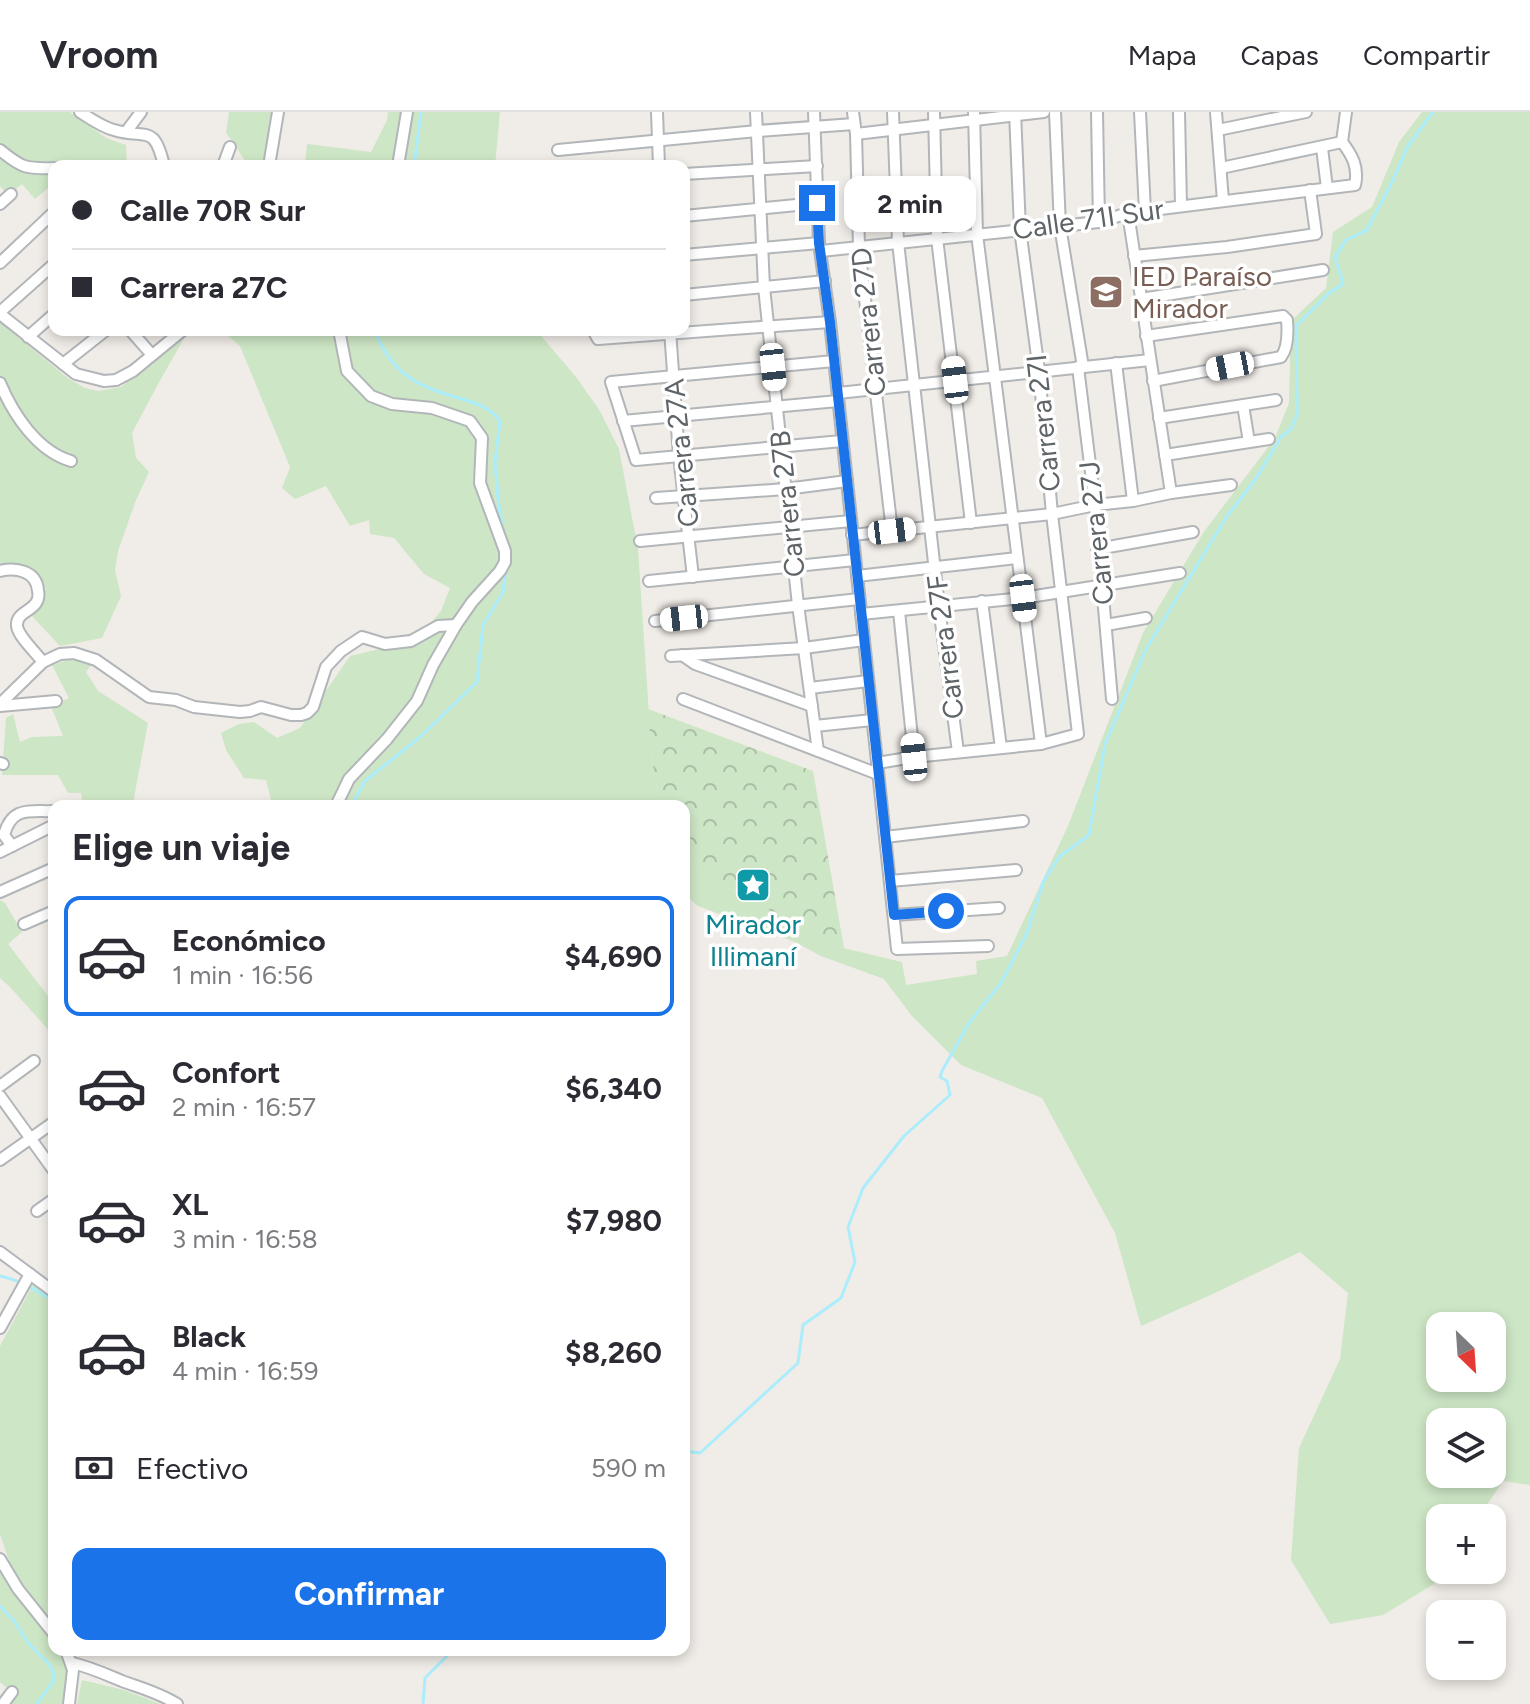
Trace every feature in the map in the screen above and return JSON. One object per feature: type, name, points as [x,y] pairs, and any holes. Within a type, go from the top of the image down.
[{"type":"street","points":[[126,132],[141,112]]},
{"type":"street","points":[[270,160],[278,112]]},
{"type":"street","points":[[399,160],[407,112]]},
{"type":"street","points":[[657,112],[659,160]]},
{"type":"street","name":"Carrera 27B","points":[[756,112],[764,287],[798,605],[818,751]]},
{"type":"street","points":[[814,112],[820,247],[897,949],[988,946]]},
{"type":"street","name":"Carrera 27D","points":[[853,112],[859,247],[892,531]]},
{"type":"street","name":"Carrera 27F","points":[[893,112],[898,242],[958,752]]},
{"type":"street","points":[[934,112],[937,238],[971,523]]},
{"type":"street","points":[[558,150],[814,127],[894,130],[974,116],[1044,112]]},
{"type":"street","name":"Carrera 27J","points":[[1055,112],[1060,226],[1080,367],[1112,699]]},
{"type":"street","points":[[1097,112],[1099,222]]},
{"type":"street","points":[[1140,112],[1145,211]]},
{"type":"street","points":[[1179,112],[1181,206]]},
{"type":"street","points":[[1216,112],[1223,201]]},
{"type":"street","points":[[1218,130],[1306,112]]},
{"type":"street","points":[[1221,168],[1342,142],[1346,112]]},
{"type":"street","points":[[84,113],[104,127],[152,137],[162,160]]},
{"type":"street","name":"Carrera 27I","points":[[1015,114],[1020,229],[1039,371],[1078,734],[1041,744]]},
{"type":"street","points":[[683,699],[818,751],[878,768],[914,757],[1041,744],[977,234],[974,116]]},
{"type":"street","name":"Calle 71I Sur","points":[[690,254],[762,248],[859,247],[1099,222],[1128,213],[1355,185],[1354,160],[1342,142]]},
{"type":"street","points":[[226,160],[230,147]]},
{"type":"street","points":[[1322,148],[1327,188]]},
{"type":"street","points":[[0,150],[22,166],[48,168]]},
{"type":"street","points":[[690,174],[817,166]]},
{"type":"street","points":[[1134,256],[1316,234],[1310,190]]},
{"type":"street","points":[[0,204],[11,194]]},
{"type":"street","points":[[690,215],[817,203]]},
{"type":"street","points":[[1128,213],[1171,493]]},
{"type":"street","points":[[0,263],[48,218]]},
{"type":"street","points":[[48,269],[0,313],[76,374],[104,381],[116,380],[176,336]]},
{"type":"street","points":[[1141,299],[1323,270]]},
{"type":"street","points":[[690,294],[825,281]]},
{"type":"street","points":[[1146,336],[1283,316],[1287,320],[1281,357],[1153,381]]},
{"type":"street","points":[[28,337],[48,319]]},
{"type":"street","points":[[690,331],[830,322]]},
{"type":"street","points":[[63,364],[98,336]]},
{"type":"street","points":[[135,336],[152,355]]},
{"type":"street","points":[[339,800],[349,779],[417,701],[456,625],[505,562],[498,528],[480,483],[482,438],[470,421],[445,411],[392,404],[371,396],[347,371],[340,336]]},
{"type":"street","name":"Carrera 27A","points":[[670,336],[679,456],[693,577]]},
{"type":"street","points":[[623,421],[777,407],[915,384],[1150,360]]},
{"type":"street","points":[[834,361],[611,382],[636,460],[842,441]]},
{"type":"street","points":[[1116,363],[1133,501]]},
{"type":"street","points":[[0,383],[16,414],[38,441],[50,452],[71,461]]},
{"type":"street","points":[[1159,418],[1276,400]]},
{"type":"street","points":[[1243,405],[1249,442]]},
{"type":"street","points":[[1165,455],[1269,439]]},
{"type":"street","points":[[656,498],[786,489],[847,481]]},
{"type":"street","points":[[852,535],[1052,514],[1231,485]]},
{"type":"street","points":[[640,541],[851,521]]},
{"type":"street","points":[[1097,549],[1193,532]]},
{"type":"street","points":[[857,576],[1017,558]]},
{"type":"street","points":[[649,581],[855,560]]},
{"type":"street","points":[[4,570],[27,573],[37,584],[36,603],[20,616],[17,624],[20,633],[43,662]]},
{"type":"street","points":[[861,614],[1062,593],[1180,573]]},
{"type":"street","points":[[655,621],[859,599]]},
{"type":"street","name":"Carrera 27F","points":[[982,601],[1001,748]]},
{"type":"street","points":[[899,611],[914,757]]},
{"type":"street","points":[[1106,625],[1146,618]]},
{"type":"street","points":[[0,705],[43,662],[60,654],[80,654],[105,666],[149,697],[176,700],[194,707],[240,712],[261,707],[301,715],[313,707],[326,667],[341,651],[362,637],[385,644],[411,641],[438,626],[456,625]]},
{"type":"street","points":[[812,706],[677,656],[804,648],[864,640]]},
{"type":"street","points":[[810,688],[868,681]]},
{"type":"street","points":[[0,705],[56,701]]},
{"type":"street","points":[[815,726],[872,720]]},
{"type":"street","points":[[12,846],[2,838],[14,815],[48,811]]},
{"type":"street","points":[[885,837],[1023,821]]},
{"type":"street","points":[[0,852],[48,828]]},
{"type":"street","points":[[890,881],[1016,870]]},
{"type":"street","points":[[0,892],[48,871]]},
{"type":"street","points":[[894,915],[999,908]]},
{"type":"street","points":[[24,924],[48,914]]},
{"type":"street","points":[[0,1086],[34,1061]]},
{"type":"street","points":[[0,1096],[48,1162]]},
{"type":"street","points":[[0,1160],[48,1126]]},
{"type":"street","points":[[37,1211],[48,1203]]},
{"type":"street","points":[[0,1252],[28,1278],[48,1289]]},
{"type":"street","points":[[0,1268],[15,1263]]},
{"type":"street","points":[[0,1328],[28,1278]]},
{"type":"street","points":[[0,1559],[18,1589],[48,1626]]},
{"type":"street","points":[[69,1656],[73,1677],[69,1704]]},
{"type":"street","points":[[72,1663],[162,1694],[177,1704]]},
{"type":"street","points":[[3,1704],[12,1692]]},
{"type":"green space","points":[[0,112],[70,112],[106,138],[126,145],[127,160],[48,160],[48,188],[35,199],[22,184],[8,195],[0,186]]},
{"type":"green space","points":[[229,112],[274,112],[265,160],[244,160],[226,133]]},
{"type":"green space","points":[[388,112],[500,112],[496,160],[306,160],[307,144],[371,152]]},
{"type":"green space","points":[[1422,112],[1530,112],[1530,1485],[1506,1481],[1506,1408],[1426,1408],[1426,1488],[1498,1488],[1487,1504],[1426,1504],[1426,1584],[1434,1584],[1383,1615],[1330,1624],[1291,1560],[1299,1448],[1340,1359],[1348,1293],[1300,1252],[1141,1326],[1115,1233],[1042,1098],[961,1065],[912,1016],[884,979],[698,906],[690,899],[690,860],[698,871],[835,946],[902,962],[906,985],[977,974],[976,961],[1007,956],[1068,826],[1143,633],[1203,533],[1275,438],[1289,403],[1291,321],[1326,288],[1333,232],[1372,207],[1399,142]]},
{"type":"green space","points":[[0,323],[69,379],[98,391],[121,387],[185,336],[132,433],[136,458],[149,472],[118,551],[115,570],[121,596],[102,638],[60,646],[32,616],[42,597],[39,576],[23,567],[0,569]]},
{"type":"green space","points":[[228,336],[541,336],[600,411],[619,449],[638,549],[652,761],[660,800],[271,800],[266,780],[244,778],[226,750],[221,733],[239,724],[254,722],[277,738],[300,728],[350,656],[409,642],[425,630],[441,611],[450,588],[424,574],[394,538],[370,534],[369,520],[350,526],[326,486],[295,499],[282,488],[290,467],[240,346]]},
{"type":"green space","points":[[80,660],[91,665],[86,672],[98,691],[148,723],[134,800],[82,800],[81,793],[68,793],[58,775],[2,775],[6,718],[13,714],[20,742],[32,737],[63,736],[51,706],[69,698],[52,665]]},
{"type":"green space","points":[[648,709],[813,771],[844,948],[835,946],[698,871],[690,860],[690,800],[660,800],[652,761]]},
{"type":"green space","points":[[0,900],[5,903],[22,932],[8,944],[48,996],[48,1029],[0,978]]},
{"type":"green space","points":[[34,1283],[48,1294],[48,1616],[12,1570],[0,1534],[0,1346]]},
{"type":"green space","points":[[0,1571],[48,1634],[48,1656],[64,1656],[68,1677],[63,1704],[8,1704],[12,1692],[0,1682]]},
{"type":"green space","points":[[82,1680],[124,1690],[160,1704],[77,1704]]},
{"type":"waterway","points":[[415,160],[421,112]]},
{"type":"waterway","points":[[690,1452],[700,1453],[798,1363],[803,1325],[841,1298],[855,1262],[848,1227],[863,1188],[904,1136],[950,1095],[947,1081],[940,1077],[942,1071],[969,1023],[1001,983],[1027,933],[1043,882],[1059,857],[1089,835],[1105,744],[1146,649],[1227,516],[1255,480],[1281,437],[1291,429],[1297,415],[1296,326],[1328,294],[1343,284],[1335,257],[1346,240],[1367,230],[1408,146],[1433,112]]},
{"type":"waterway","points":[[378,336],[395,365],[414,381],[484,407],[500,421],[495,462],[504,537]]},
{"type":"waterway","points":[[354,800],[365,781],[420,737],[477,682],[483,625],[503,592],[506,568]]},
{"type":"waterway","points":[[0,1276],[28,1286],[48,1298]]},
{"type":"waterway","points":[[0,1606],[53,1672],[54,1680],[37,1704]]},
{"type":"waterway","points":[[423,1704],[425,1678],[447,1656]]},
{"type":"place","name":"IED Paraíso Mirador","points":[[1106,292]]},
{"type":"place","name":"Mirador Illimaní","points":[[753,885]]},
{"type":"route","points":[[817,203],[894,915],[946,911]]}]
